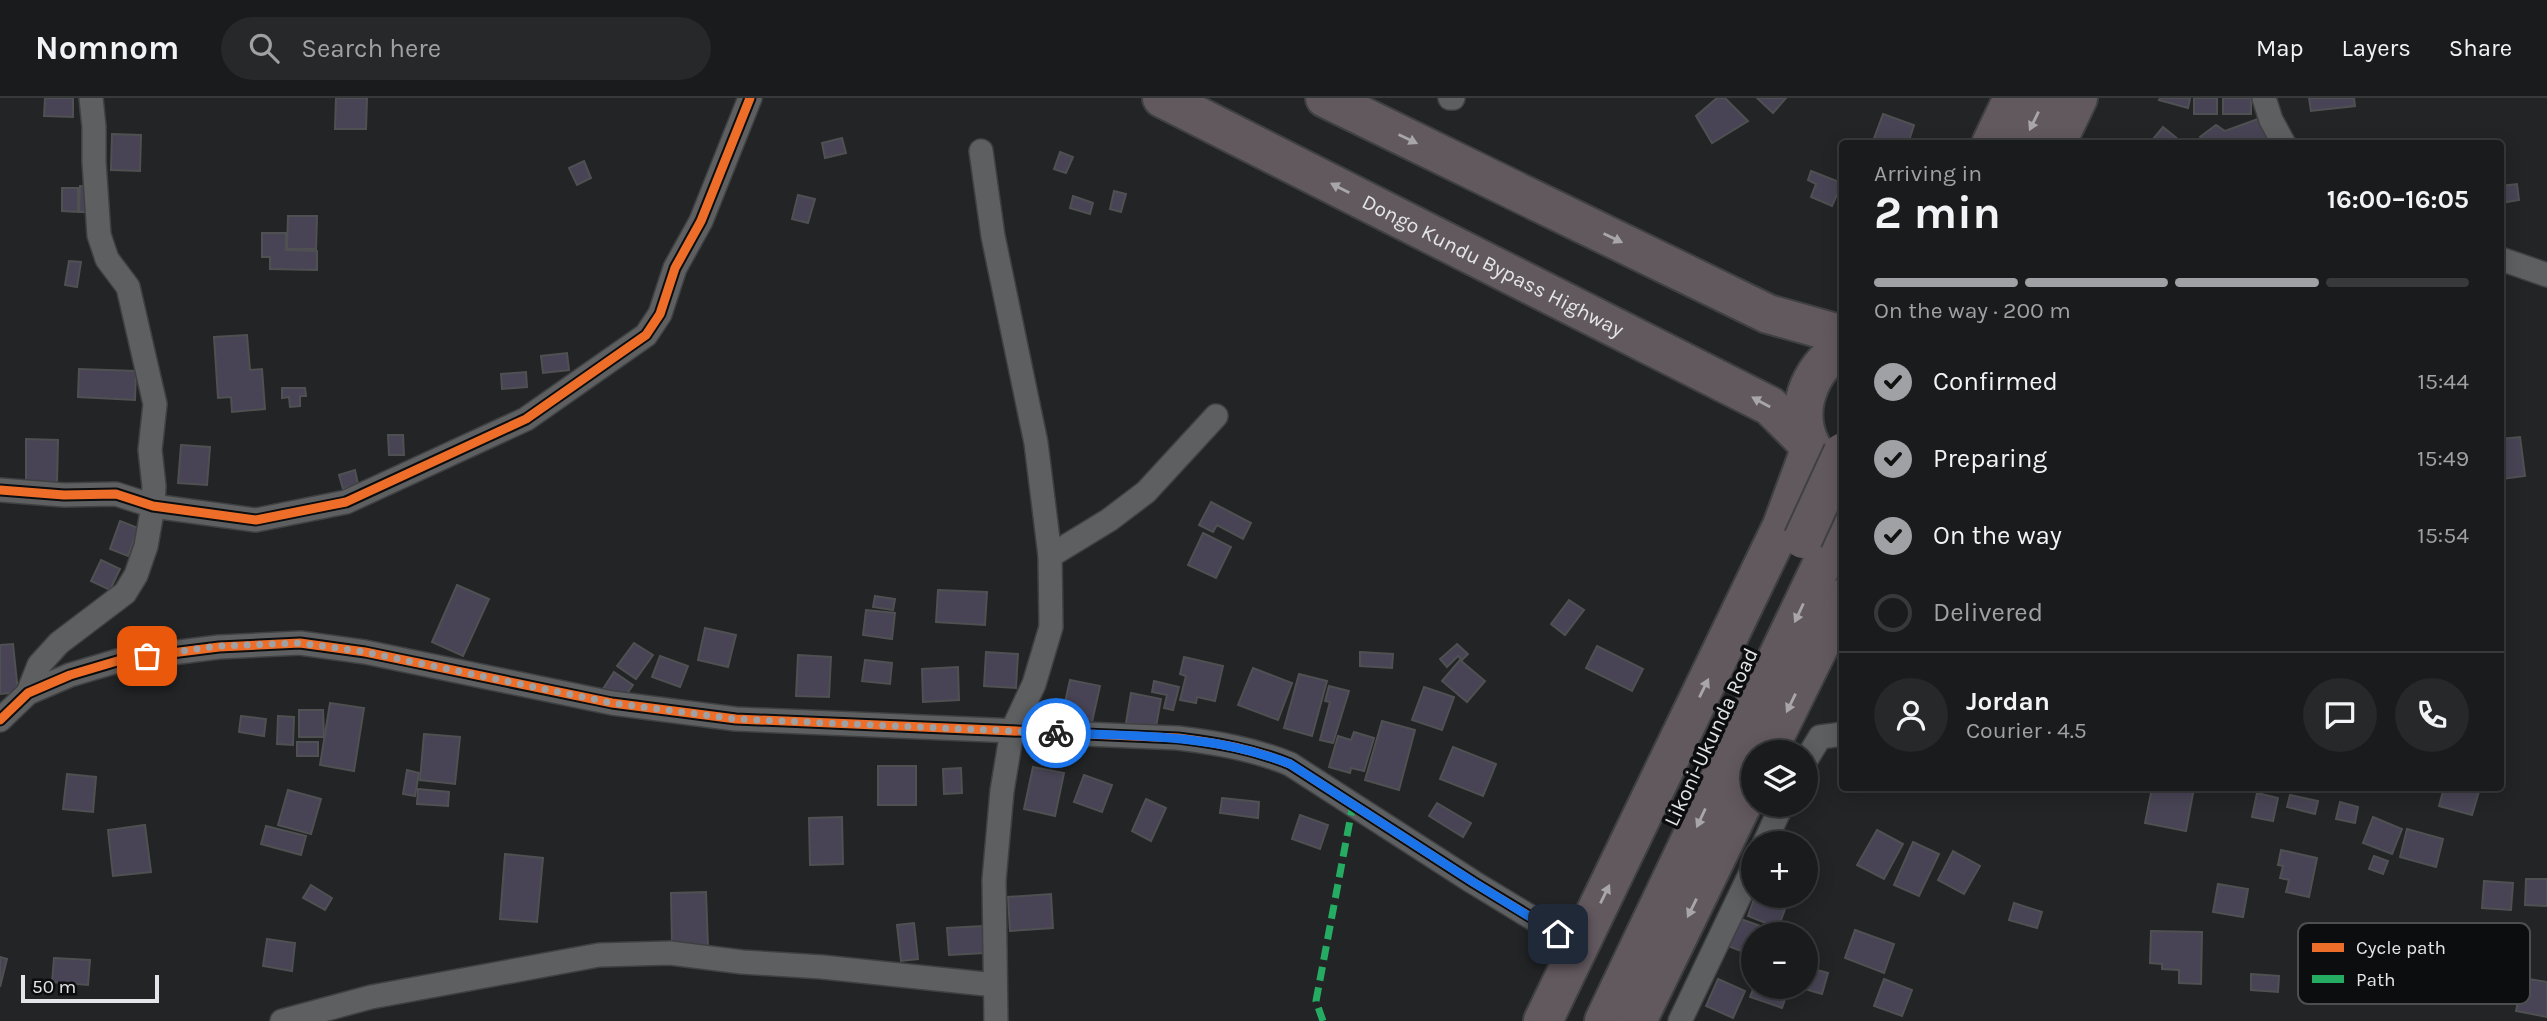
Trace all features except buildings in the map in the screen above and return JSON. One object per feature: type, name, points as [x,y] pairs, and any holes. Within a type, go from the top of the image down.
[{"type":"highway","name":"Dongo Kundu Bypass Highway","points":[[1163,98],[1770,406],[1827,450],[1830,470],[1839,477]]},
{"type":"highway","points":[[1325,98],[1768,314],[1839,334]]},
{"type":"highway","points":[[1966,140],[1986,98]]},
{"type":"highway","points":[[1993,140],[2013,98]]},
{"type":"highway","points":[[2025,140],[2045,98]]},
{"type":"highway","points":[[2058,140],[2078,98]]},
{"type":"highway","points":[[1543,1021],[1782,526],[1827,450],[1803,418],[1807,389],[1822,363],[1839,350]]},
{"type":"highway","name":"Likoni-Ukunda Road","points":[[1577,1021],[1827,450]]},
{"type":"highway","name":"Likoni-Ukunda Road","points":[[1604,1021],[1839,528]]},
{"type":"highway","points":[[1773,740],[1839,606]]},
{"type":"highway","points":[[1637,1021],[1741,807]]},
{"type":"street","points":[[28,693],[39,665],[59,643],[125,593],[136,575],[146,546],[153,506],[150,450],[155,404],[128,287],[107,259],[99,235],[91,98]]},
{"type":"street","points":[[0,490],[64,495],[116,494],[153,506],[256,520],[346,502],[526,419],[646,335],[657,321],[675,268],[701,221],[750,98]]},
{"type":"street","points":[[2264,98],[2271,120],[2282,140]]},
{"type":"street","points":[[981,151],[993,236],[1035,443],[1050,556],[1051,627],[1034,684],[1012,731],[1002,792],[994,880],[996,1021]]},
{"type":"street","points":[[2504,260],[2547,275]]},
{"type":"street","points":[[1050,556],[1109,520],[1146,492],[1216,416]]},
{"type":"street","points":[[0,720],[28,693],[70,675],[124,659],[219,646],[300,643],[365,652],[612,703],[736,719],[1178,738],[1219,743],[1258,751],[1290,764],[1473,882],[1580,947]]},
{"type":"street","points":[[1818,740],[1820,737],[1839,735]]},
{"type":"street","points":[[1681,1021],[1741,894]]},
{"type":"street","points":[[282,1021],[371,997],[598,955],[670,953],[995,985]]},
{"type":"marked path","points":[[1323,1021],[1316,1001],[1353,804]]},
{"type":"cycle path","points":[[0,490],[64,495],[116,494],[153,506],[256,520],[346,502],[526,419],[646,335],[660,314],[675,268],[701,221],[750,98]]},
{"type":"cycle path","points":[[0,720],[28,693],[70,675],[124,659],[219,647],[300,643],[365,652],[612,703],[736,719],[1178,738],[1221,744],[1290,764],[1473,882],[1580,947]]},
{"type":"way so far","points":[[147,656],[219,646],[300,643],[365,652],[612,703],[736,719],[1056,733]]},
{"type":"route","points":[[1056,733],[1178,738],[1258,751],[1290,764],[1558,934]]}]
